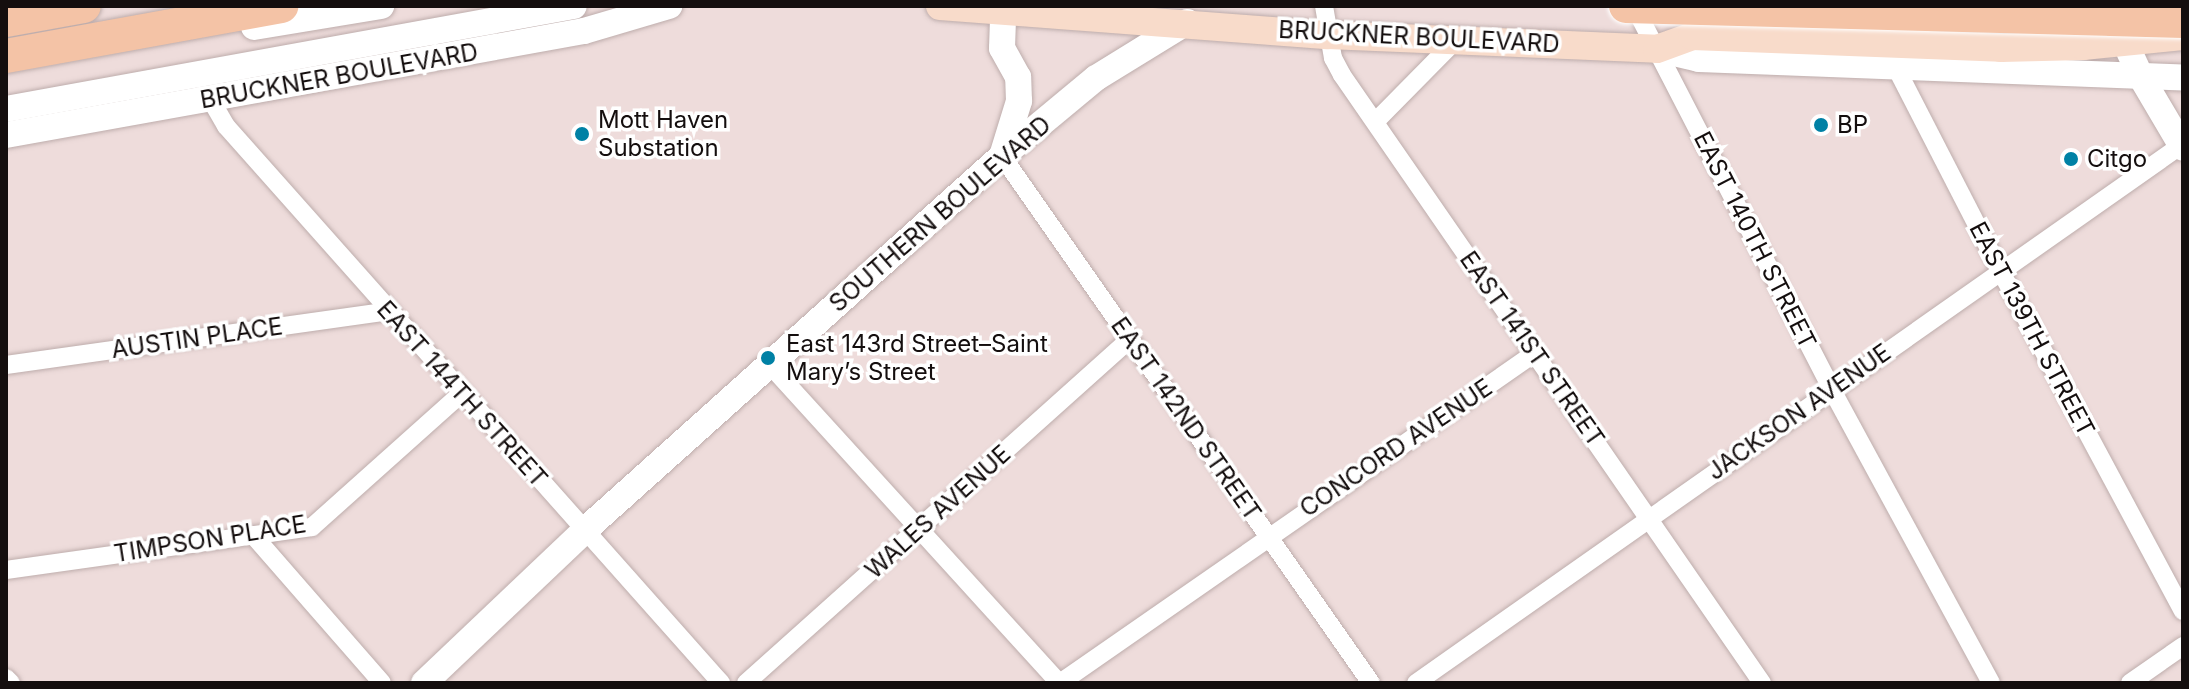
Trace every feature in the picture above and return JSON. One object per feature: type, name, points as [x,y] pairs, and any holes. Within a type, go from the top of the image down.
[{"type":"highway","points":[[6,20],[84,6]]},
{"type":"highway","points":[[6,56],[282,6]]},
{"type":"highway","points":[[1626,6],[1892,42],[2183,45]]},
{"type":"highway","points":[[1892,42],[2183,21]]},
{"type":"main road","points":[[6,41],[194,6]]},
{"type":"main road","points":[[6,71],[381,6]]},
{"type":"main road","name":"BRUCKNER BOULEVARD","points":[[6,109],[574,6]]},
{"type":"main road","name":"BRUCKNER BOULEVARD","points":[[6,135],[584,31],[669,6]]},
{"type":"main road","name":"BRUCKNER BOULEVARD","points":[[940,6],[1006,8],[1328,35],[1657,49],[1692,36],[2001,48],[2083,46],[2183,36]]},
{"type":"main road","points":[[2107,6],[2141,77],[2182,145]]},
{"type":"main road","points":[[1002,156],[1019,101],[1018,77],[1002,48],[1006,8]]},
{"type":"main road","name":"SOUTHERN BOULEVARD","points":[[424,683],[585,530],[1002,156],[1096,78],[1187,22]]},
{"type":"main road","name":"BRUCKNER BOULEVARD","points":[[1892,42],[2141,77],[2183,78]]},
{"type":"street","name":"EAST 141ST STREET","points":[[1324,6],[1337,68],[1762,683]]},
{"type":"street","name":"EAST 140TH STREET","points":[[1634,6],[1832,390],[1991,683]]},
{"type":"street","points":[[1376,121],[1454,42]]},
{"type":"street","name":"EAST 139TH STREET","points":[[1892,42],[2000,270],[2183,611]]},
{"type":"street","name":"EAST 144TH STREET","points":[[211,100],[226,126],[721,683]]},
{"type":"street","name":"JACKSON AVENUE","points":[[1416,683],[2182,145]]},
{"type":"street","name":"EAST 142ND STREET","points":[[1002,156],[1371,683]]},
{"type":"street","name":"AUSTIN PLACE","points":[[6,365],[389,311]]},
{"type":"street","name":"WALES AVENUE","points":[[746,683],[1129,340]]},
{"type":"street","name":"CONCORD AVENUE","points":[[1060,683],[1535,353]]},
{"type":"street","points":[[769,364],[1060,683]]},
{"type":"street","name":"TIMPSON PLACE","points":[[6,570],[312,527],[462,393]]},
{"type":"street","points":[[253,535],[382,683]]},
{"type":"street","points":[[2130,683],[2183,646]]},
{"type":"street","points":[[6,678],[11,683]]},
{"type":"place","name":"BP","points":[[1821,125]]},
{"type":"place","name":"Mott Haven Substation","points":[[582,134]]},
{"type":"place","name":"Citgo","points":[[2071,159]]},
{"type":"place","name":"East 143rd Street–Saint Mary’s Street","points":[[768,358]]}]
